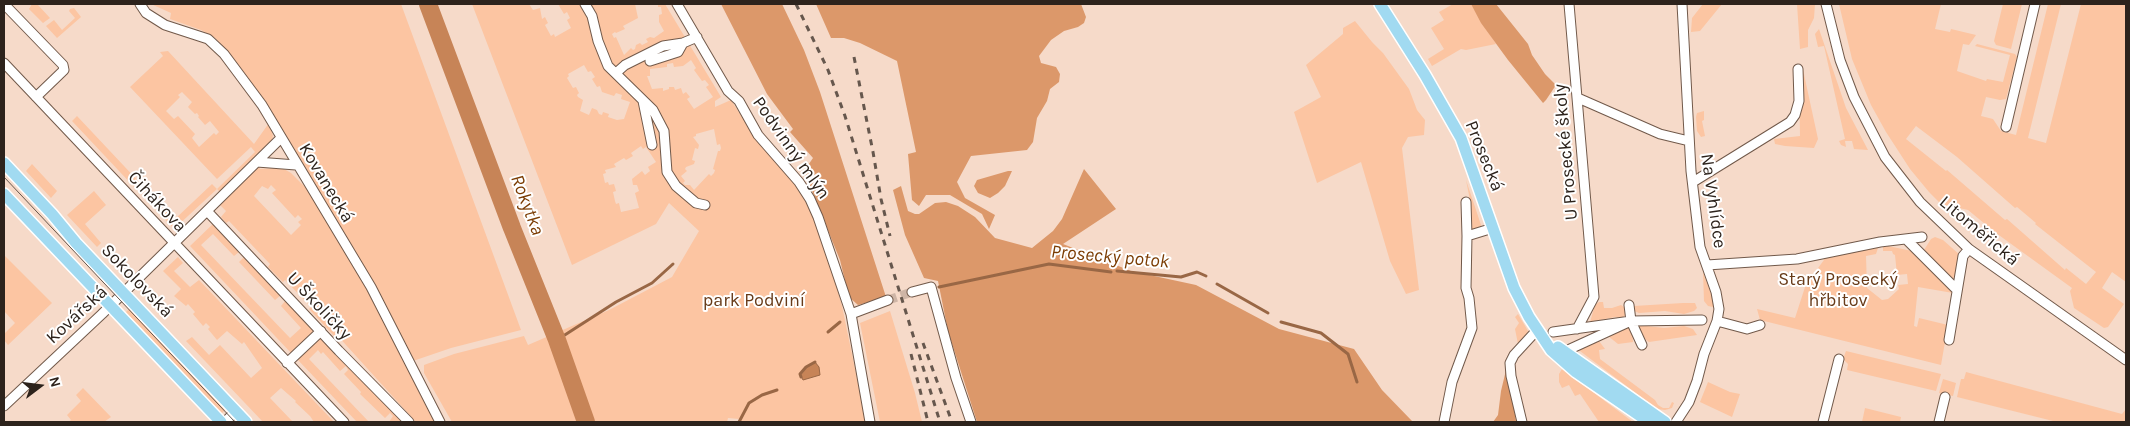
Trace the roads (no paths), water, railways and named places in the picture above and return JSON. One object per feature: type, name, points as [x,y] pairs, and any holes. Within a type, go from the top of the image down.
[{"type":"main road","name":"Prosecká","points":[[1380,4],[1425,75],[1461,138],[1514,288],[1521,304],[1537,330],[1551,350],[1576,372],[1648,422]]},
{"type":"main road","name":"Sokolovská","points":[[4,163],[246,422]]},
{"type":"main road","name":"Sokolovská","points":[[4,194],[221,422]]},
{"type":"main road","name":"Prosecká","points":[[1537,330],[1568,355],[1664,422]]},
{"type":"street","points":[[4,4],[63,65],[64,70],[36,97]]},
{"type":"street","name":"Kovanecká","points":[[140,4],[146,13],[165,25],[208,39],[224,54],[262,105],[371,288],[440,422]]},
{"type":"street","points":[[585,4],[592,16]]},
{"type":"street","points":[[591,4],[598,41],[608,66],[626,86],[653,110],[664,131],[668,172],[676,186],[696,203],[705,205]]},
{"type":"street","name":"Podvinný mlýn","points":[[677,4],[728,91],[739,101],[758,135],[798,182],[810,199],[818,216],[851,314],[870,422]]},
{"type":"street","name":"U Prosecké školy","points":[[1569,4],[1594,297],[1577,329]]},
{"type":"street","name":"Na Vyhlídce","points":[[1676,422],[1689,402],[1697,381],[1704,354],[1717,320],[1718,301],[1700,247],[1692,182],[1682,4]]},
{"type":"street","name":"Litoměřická","points":[[1826,4],[1832,34],[1846,79],[1864,119],[1886,157],[1927,210],[1969,249],[2126,360]]},
{"type":"street","points":[[2006,127],[2035,4]]},
{"type":"street","points":[[616,73],[625,65],[663,46],[683,43],[697,37]]},
{"type":"street","points":[[650,61],[678,52],[683,43]]},
{"type":"street","name":"Čihákova","points":[[4,63],[287,364],[344,422]]},
{"type":"street","points":[[1692,182],[1790,122],[1795,115],[1799,101],[1798,69]]},
{"type":"street","points":[[1578,98],[1660,134],[1689,141]]},
{"type":"street","points":[[643,101],[652,145]]},
{"type":"street","name":"Kovářská","points":[[4,406],[111,306],[281,138]]},
{"type":"street","points":[[257,162],[296,165]]},
{"type":"street","points":[[1444,422],[1452,382],[1472,328],[1470,298],[1466,288],[1466,202]]},
{"type":"street","name":"U Školičky","points":[[208,210],[409,422]]},
{"type":"street","points":[[1467,236],[1493,228]]},
{"type":"street","points":[[1706,265],[1797,260],[1880,242],[1922,237]]},
{"type":"street","points":[[1906,240],[1957,290]]},
{"type":"street","points":[[1949,340],[1963,256],[1969,249]]},
{"type":"street","points":[[912,292],[931,287],[970,422]]},
{"type":"street","points":[[851,314],[888,300]]},
{"type":"street","points":[[1629,305],[1631,321],[1642,345]]},
{"type":"street","points":[[1553,332],[1631,321],[1702,320]]},
{"type":"street","points":[[1717,320],[1747,329],[1760,325]]},
{"type":"street","points":[[1570,349],[1631,321]]},
{"type":"street","points":[[1522,422],[1511,376],[1510,363],[1514,355],[1537,330]]},
{"type":"street","points":[[287,364],[321,331]]},
{"type":"street","points":[[1823,422],[1839,359]]},
{"type":"street","points":[[1939,422],[1945,397]]},
{"type":"street","points":[[225,422],[236,412]]},
{"type":"waterway","name":"Rokytka","points":[[428,4],[512,228],[557,340],[586,422]]},
{"type":"waterway","points":[[557,340],[616,302],[652,283],[673,264]]},
{"type":"waterway","name":"Prosecký potok","points":[[939,287],[1049,264],[1111,272]]},
{"type":"waterway","name":"Prosecký potok","points":[[1117,271],[1181,277],[1197,272],[1206,276]]},
{"type":"waterway","name":"Prosecký potok","points":[[1217,284],[1268,313]]},
{"type":"waterway","name":"Prosecký potok","points":[[828,332],[840,322]]},
{"type":"waterway","name":"Prosecký potok","points":[[1281,322],[1321,333],[1348,354],[1357,382]]},
{"type":"waterway","name":"Prosecký potok","points":[[801,377],[800,374],[806,367],[815,362]]},
{"type":"waterway","name":"Prosecký potok","points":[[739,422],[749,403],[762,395],[777,390]]},
{"type":"tunnel","points":[[888,300],[912,292]]},
{"type":"tram line","points":[[4,177],[235,422]]},
{"type":"railway","points":[[796,4],[828,70],[845,116],[940,422]]},
{"type":"railway","points":[[854,57],[881,199],[890,236]]},
{"type":"railway","points":[[923,343],[952,422]]},
{"type":"railway","points":[[911,354],[928,422]]},
{"type":"park label","name":"Starý Prosecký hřbitov","points":[[1838,290]]},
{"type":"park label","name":"park Podviní","points":[[754,301]]}]
